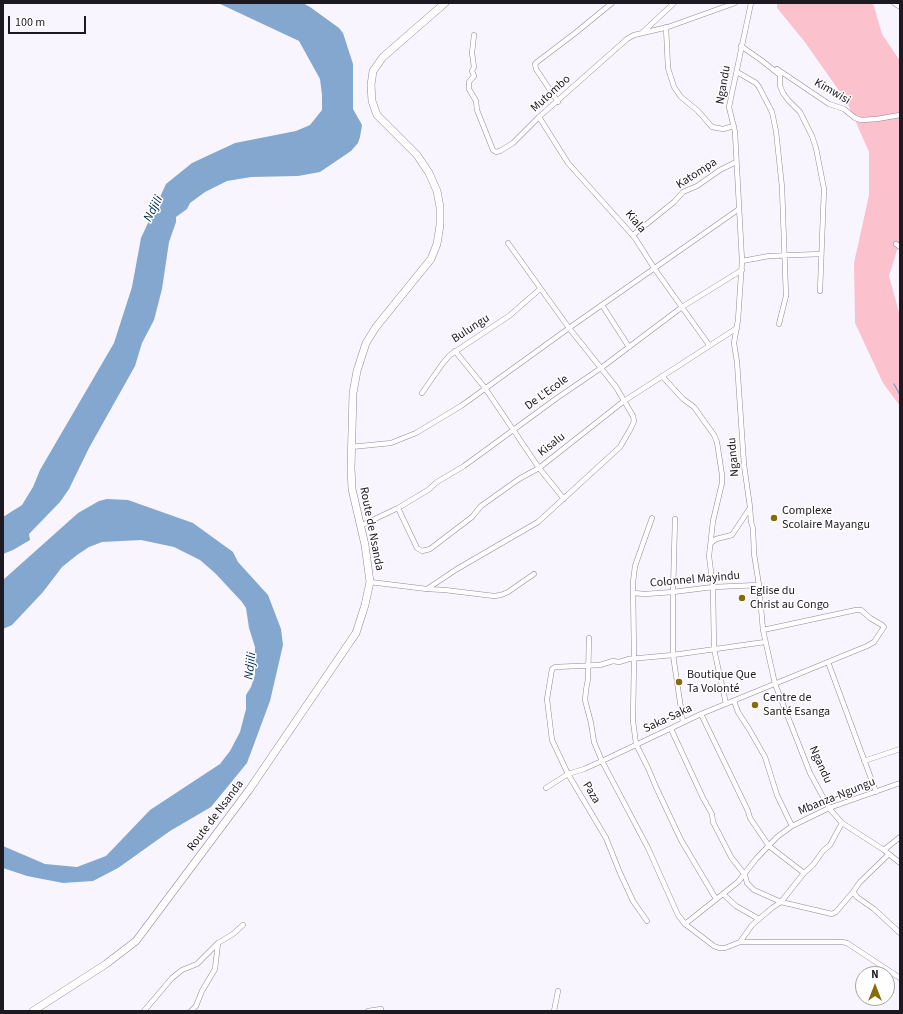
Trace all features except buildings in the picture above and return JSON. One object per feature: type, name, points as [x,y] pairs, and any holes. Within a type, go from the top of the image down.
[{"type":"street","name":"Route de Nsanda","points":[[33,1011],[106,964],[136,941],[249,790],[356,633],[365,605],[370,582],[365,545],[352,489],[351,447],[353,393],[357,371],[366,343],[376,327],[431,259],[438,244],[440,225],[440,207],[437,191],[429,173],[417,155],[377,115],[372,101],[371,85],[373,71],[383,57],[445,3]]},
{"type":"street","points":[[558,102],[536,69],[535,64],[612,3]]},
{"type":"street","points":[[642,32],[674,3]]},
{"type":"street","name":"Mutombo","points":[[474,35],[472,53],[474,67],[472,71],[474,76],[469,82],[469,89],[476,101],[477,110],[493,150],[496,152],[513,143],[539,117],[558,102],[627,38],[642,32],[666,27],[735,3]]},
{"type":"street","name":"Ngandu","points":[[751,3],[729,107],[730,116],[734,126],[742,261],[737,328],[734,343],[737,362],[744,465],[759,585],[762,630],[775,684],[810,773],[829,808],[842,823],[884,850],[900,863]]},
{"type":"street","points":[[894,3],[900,7]]},
{"type":"street","points":[[666,27],[668,68],[674,87],[681,97],[698,111],[712,127],[723,129],[734,126]]},
{"type":"street","points":[[741,46],[780,75],[780,86],[783,93],[803,116],[816,148],[824,193],[820,291]]},
{"type":"street","name":"Kimwisi","points":[[761,60],[830,104],[844,109],[855,118],[861,120],[900,116]]},
{"type":"street","points":[[737,72],[759,86],[772,112],[781,167],[785,255],[786,296],[779,324]]},
{"type":"street","name":"Kiala","points":[[539,117],[568,164],[633,235],[654,268],[709,345]]},
{"type":"street","name":"Katompa","points":[[633,235],[674,202],[683,192],[697,186],[720,170],[736,162]]},
{"type":"street","points":[[351,447],[391,443],[416,433],[461,406],[739,209]]},
{"type":"street","points":[[427,589],[457,569],[538,522],[620,447],[634,421],[634,416],[616,387],[569,328],[508,243]]},
{"type":"street","points":[[742,261],[769,256],[821,254]]},
{"type":"street","name":"De L'Ecole","points":[[360,526],[398,508],[464,466],[682,307],[742,270]]},
{"type":"street","name":"Bulungu","points":[[422,393],[443,363],[455,351],[465,346],[509,316],[540,289]]},
{"type":"street","points":[[602,305],[629,347]]},
{"type":"street","name":"Kisalu","points":[[398,508],[417,548],[422,551],[427,550],[472,517],[481,506],[519,479],[539,468],[624,401],[737,328]]},
{"type":"street","points":[[455,351],[485,388],[539,468],[564,499]]},
{"type":"street","points":[[662,376],[680,396],[694,407],[714,435],[717,442],[722,483],[713,521],[709,556],[713,587],[714,649],[726,704]]},
{"type":"street","points":[[711,543],[716,538],[732,535],[750,508]]},
{"type":"street","points":[[652,518],[634,566],[633,721],[636,744],[681,840],[716,899]]},
{"type":"street","points":[[675,519],[673,655],[683,722]]},
{"type":"street","points":[[370,582],[494,596],[508,592],[534,574]]},
{"type":"street","name":"Colonnel Mayindu","points":[[633,593],[645,594],[713,587],[759,585]]},
{"type":"street","name":"Saka-Saka","points":[[546,788],[568,774],[602,761],[683,722],[874,642],[884,627],[861,610],[856,610],[762,630]]},
{"type":"street","points":[[589,638],[588,679],[585,700],[594,742],[602,761],[648,848],[678,915],[686,924],[714,946],[719,948],[725,948],[740,942],[842,942],[851,945],[900,978]]},
{"type":"street","points":[[588,665],[600,665],[613,661],[619,662],[765,642]]},
{"type":"street","points":[[828,662],[876,792]]},
{"type":"street","name":"Paza","points":[[588,665],[555,667],[552,669],[547,699],[551,737],[568,774],[606,838],[633,901],[647,921]]},
{"type":"street","points":[[734,700],[738,712],[765,756],[777,795],[792,826]]},
{"type":"street","points":[[701,714],[750,818],[769,846],[804,873]]},
{"type":"street","points":[[671,729],[712,814],[713,822],[731,857],[745,875],[747,883],[754,890],[781,902],[832,914],[836,912],[860,882],[889,854]]},
{"type":"street","points":[[864,761],[900,749]]},
{"type":"street","name":"Mbanza-Ngungu","points":[[686,924],[738,882],[756,859],[777,837],[792,826],[829,808],[900,783]]},
{"type":"street","points":[[740,942],[747,931],[759,918],[781,902],[804,873],[813,865],[830,844],[842,823]]},
{"type":"street","points":[[884,850],[900,837]]},
{"type":"street","points":[[853,892],[900,933]]},
{"type":"street","points":[[723,894],[736,906],[759,918]]},
{"type":"street","points":[[144,1011],[172,978],[182,970],[196,964],[218,943],[233,934],[243,925]]},
{"type":"street","points":[[191,1011],[196,1006],[202,991],[215,969],[218,943]]},
{"type":"street","points":[[554,1011],[558,991]]},
{"type":"street","points":[[368,1011],[381,1009]]},
{"type":"shaded area","points":[[777,3],[873,3],[882,34],[900,61],[900,245],[889,276],[900,316],[900,406],[883,383],[855,323],[854,263],[869,195],[869,152],[847,102],[804,41],[777,8]]},
{"type":"water","points":[[218,3],[303,3],[339,28],[343,33],[353,64],[353,109],[362,125],[358,143],[351,151],[320,172],[298,176],[251,177],[227,181],[205,192],[190,203],[187,209],[176,217],[176,222],[169,242],[162,289],[154,320],[142,343],[135,366],[89,448],[69,489],[60,502],[29,534],[30,540],[3,554],[3,517],[22,505],[33,487],[40,470],[114,343],[132,287],[141,238],[166,184],[192,163],[235,143],[296,131],[310,125],[322,110],[320,79],[299,41]]},
{"type":"water","points":[[107,499],[128,500],[193,523],[233,552],[238,562],[268,595],[281,629],[283,645],[270,701],[247,763],[211,807],[170,831],[118,868],[93,881],[63,883],[27,876],[3,868],[3,846],[45,864],[77,867],[106,856],[150,810],[220,764],[230,751],[240,732],[246,709],[246,695],[251,687],[255,675],[255,647],[249,628],[246,608],[242,602],[215,573],[200,560],[174,547],[141,540],[102,542],[89,547],[62,567],[43,592],[12,625],[3,629],[3,580],[78,513],[99,501]]},
{"type":"waterway","points":[[894,384],[900,395]]},
{"type":"place","name":"Complexe Scolaire Mayangu","points":[[774,518]]},
{"type":"place","name":"Eglise du Christ au Congo","points":[[742,598]]},
{"type":"place","name":"Boutique Que Ta Volonté","points":[[679,682]]},
{"type":"place","name":"Centre de Santé Esanga","points":[[755,705]]},
{"type":"water label","name":"Ndjili","points":[[154,209]]},
{"type":"water label","name":"Ndjili","points":[[251,666]]}]
